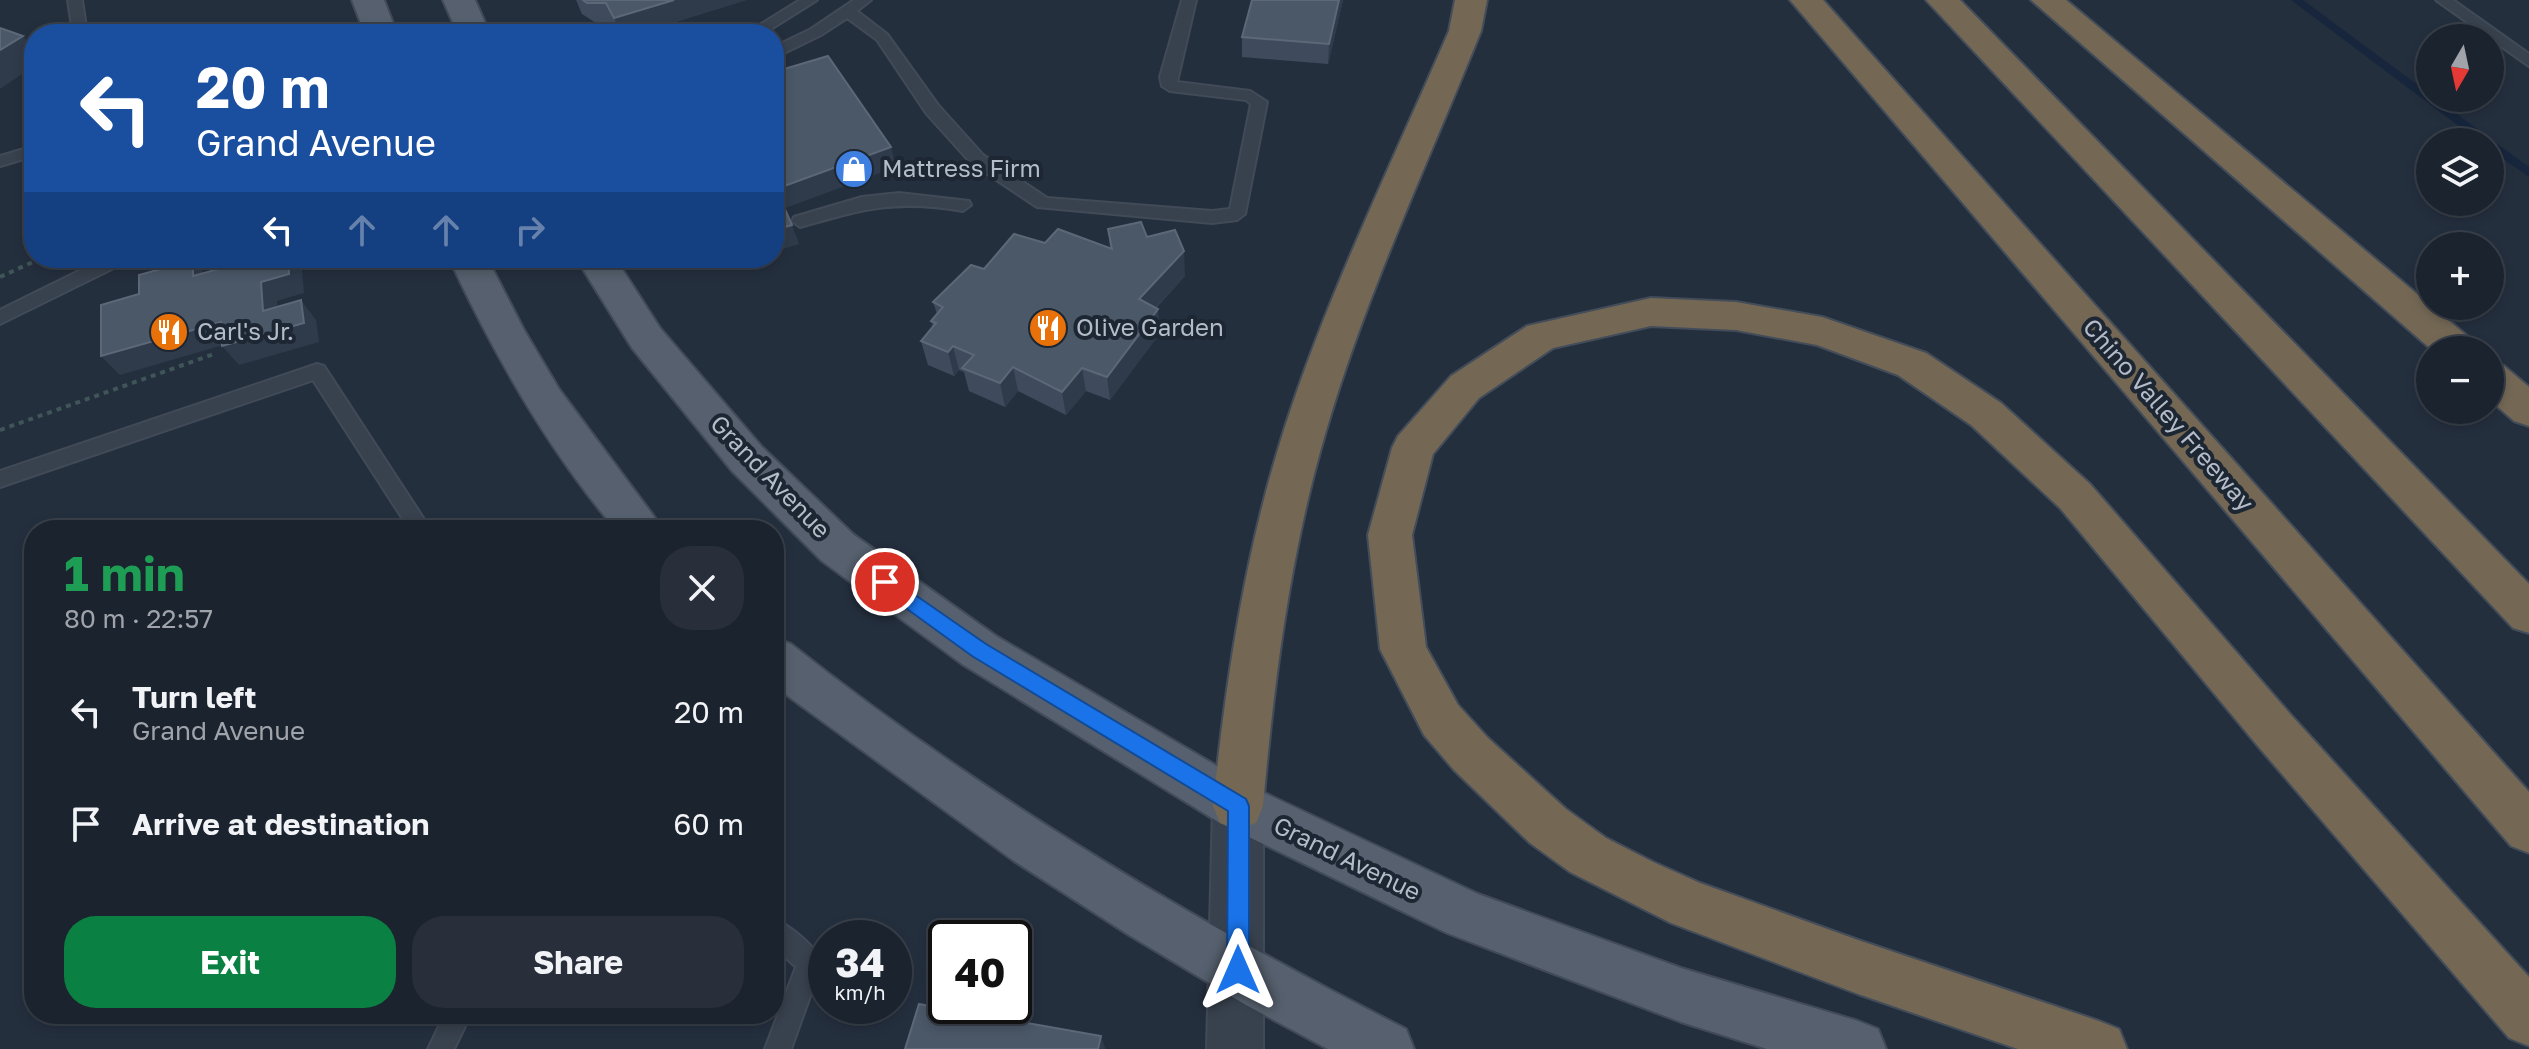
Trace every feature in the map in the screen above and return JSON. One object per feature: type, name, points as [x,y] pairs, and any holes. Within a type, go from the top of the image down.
[{"type":"highway","points":[[1238,806],[1247,704],[1262,613],[1305,432],[1352,303],[1465,31],[1471,0]]},
{"type":"highway","name":"Chino Valley Freeway","points":[[1806,0],[2529,829]]},
{"type":"highway","points":[[1942,0],[2529,614]]},
{"type":"highway","points":[[2047,0],[2442,336]]},
{"type":"highway","points":[[2099,1049],[1843,962],[1690,905],[1635,880],[1588,855],[1548,826],[1471,754],[1441,720],[1403,649],[1390,535],[1413,448],[1465,387],[1541,336],[1651,312],[1736,316],[1822,331],[1912,364],[1986,414],[2075,496],[2274,730],[2529,1018]]},
{"type":"highway","points":[[2504,389],[2529,410]]},
{"type":"main road","points":[[368,0],[377,24]]},
{"type":"main road","points":[[459,0],[470,24]]},
{"type":"main road","points":[[473,268],[512,350],[549,410],[634,520]]},
{"type":"main road","name":"Grand Avenue","points":[[601,268],[646,338],[737,447],[838,548],[979,650],[1238,806],[1466,915],[1681,995],[1858,1049]]},
{"type":"main road","points":[[784,667],[1028,843],[1238,970],[1386,1049]]},
{"type":"street","points":[[1235,1049],[1238,806]]},
{"type":"lane","points":[[75,0],[79,24]]},
{"type":"lane","points":[[769,24],[810,0]]},
{"type":"lane","points":[[784,47],[864,0]]},
{"type":"lane","points":[[848,12],[882,37],[932,109],[977,159],[1043,203],[1212,217],[1237,214],[1259,102],[1250,96],[1170,86],[1168,77],[1189,0]]},
{"type":"lane","points":[[2443,0],[2529,61]]},
{"type":"lane","points":[[0,161],[24,154]]},
{"type":"lane","points":[[800,221],[865,200],[894,196],[928,198],[963,205]]},
{"type":"lane","points":[[0,318],[100,268]]},
{"type":"lane","points":[[0,479],[317,371],[414,520]]},
{"type":"lane","points":[[778,1049],[810,963],[784,940]]},
{"type":"lane","points":[[441,1049],[453,1024]]},
{"type":"path","points":[[0,277],[24,267]]},
{"type":"path","points":[[0,430],[214,354]]},
{"type":"building","points":[[583,0],[674,0],[614,18],[606,3],[587,3]]},
{"type":"building","points":[[1252,0],[1339,0],[1329,44],[1242,37]]},
{"type":"building","points":[[0,28],[23,36],[0,50]]},
{"type":"building","points":[[828,56],[891,147],[784,186],[784,69]]},
{"type":"building","points":[[784,207],[792,225],[784,227]]},
{"type":"building","name":"Olive Garden","points":[[1141,222],[1147,237],[1175,230],[1184,251],[1139,299],[1158,309],[1107,377],[1082,368],[1062,392],[1013,367],[1000,383],[962,368],[974,355],[953,346],[948,352],[921,341],[936,323],[931,321],[943,307],[933,302],[971,265],[984,269],[1014,234],[1045,243],[1058,229],[1112,249],[1108,229]]},
{"type":"building","points":[[164,268],[193,268],[193,276],[222,268],[289,268],[289,274],[261,282],[263,311],[301,300],[304,323],[222,346],[221,322],[101,356],[101,305],[139,294],[139,275]]},
{"type":"building","points":[[919,1004],[928,1006],[928,1024],[1032,1024],[1101,1036],[1098,1049],[905,1049]]},
{"type":"waterway","points":[[2296,0],[2468,128]]},
{"type":"waterway","points":[[2504,154],[2529,173]]},
{"type":"place","name":"Mattress Firm","points":[[854,169]]},
{"type":"place","name":"Olive Garden","points":[[1048,328]]},
{"type":"place","name":"Carl's Jr.","points":[[169,332]]},
{"type":"route","points":[[885,582],[979,650],[1238,806],[1238,970]]}]
